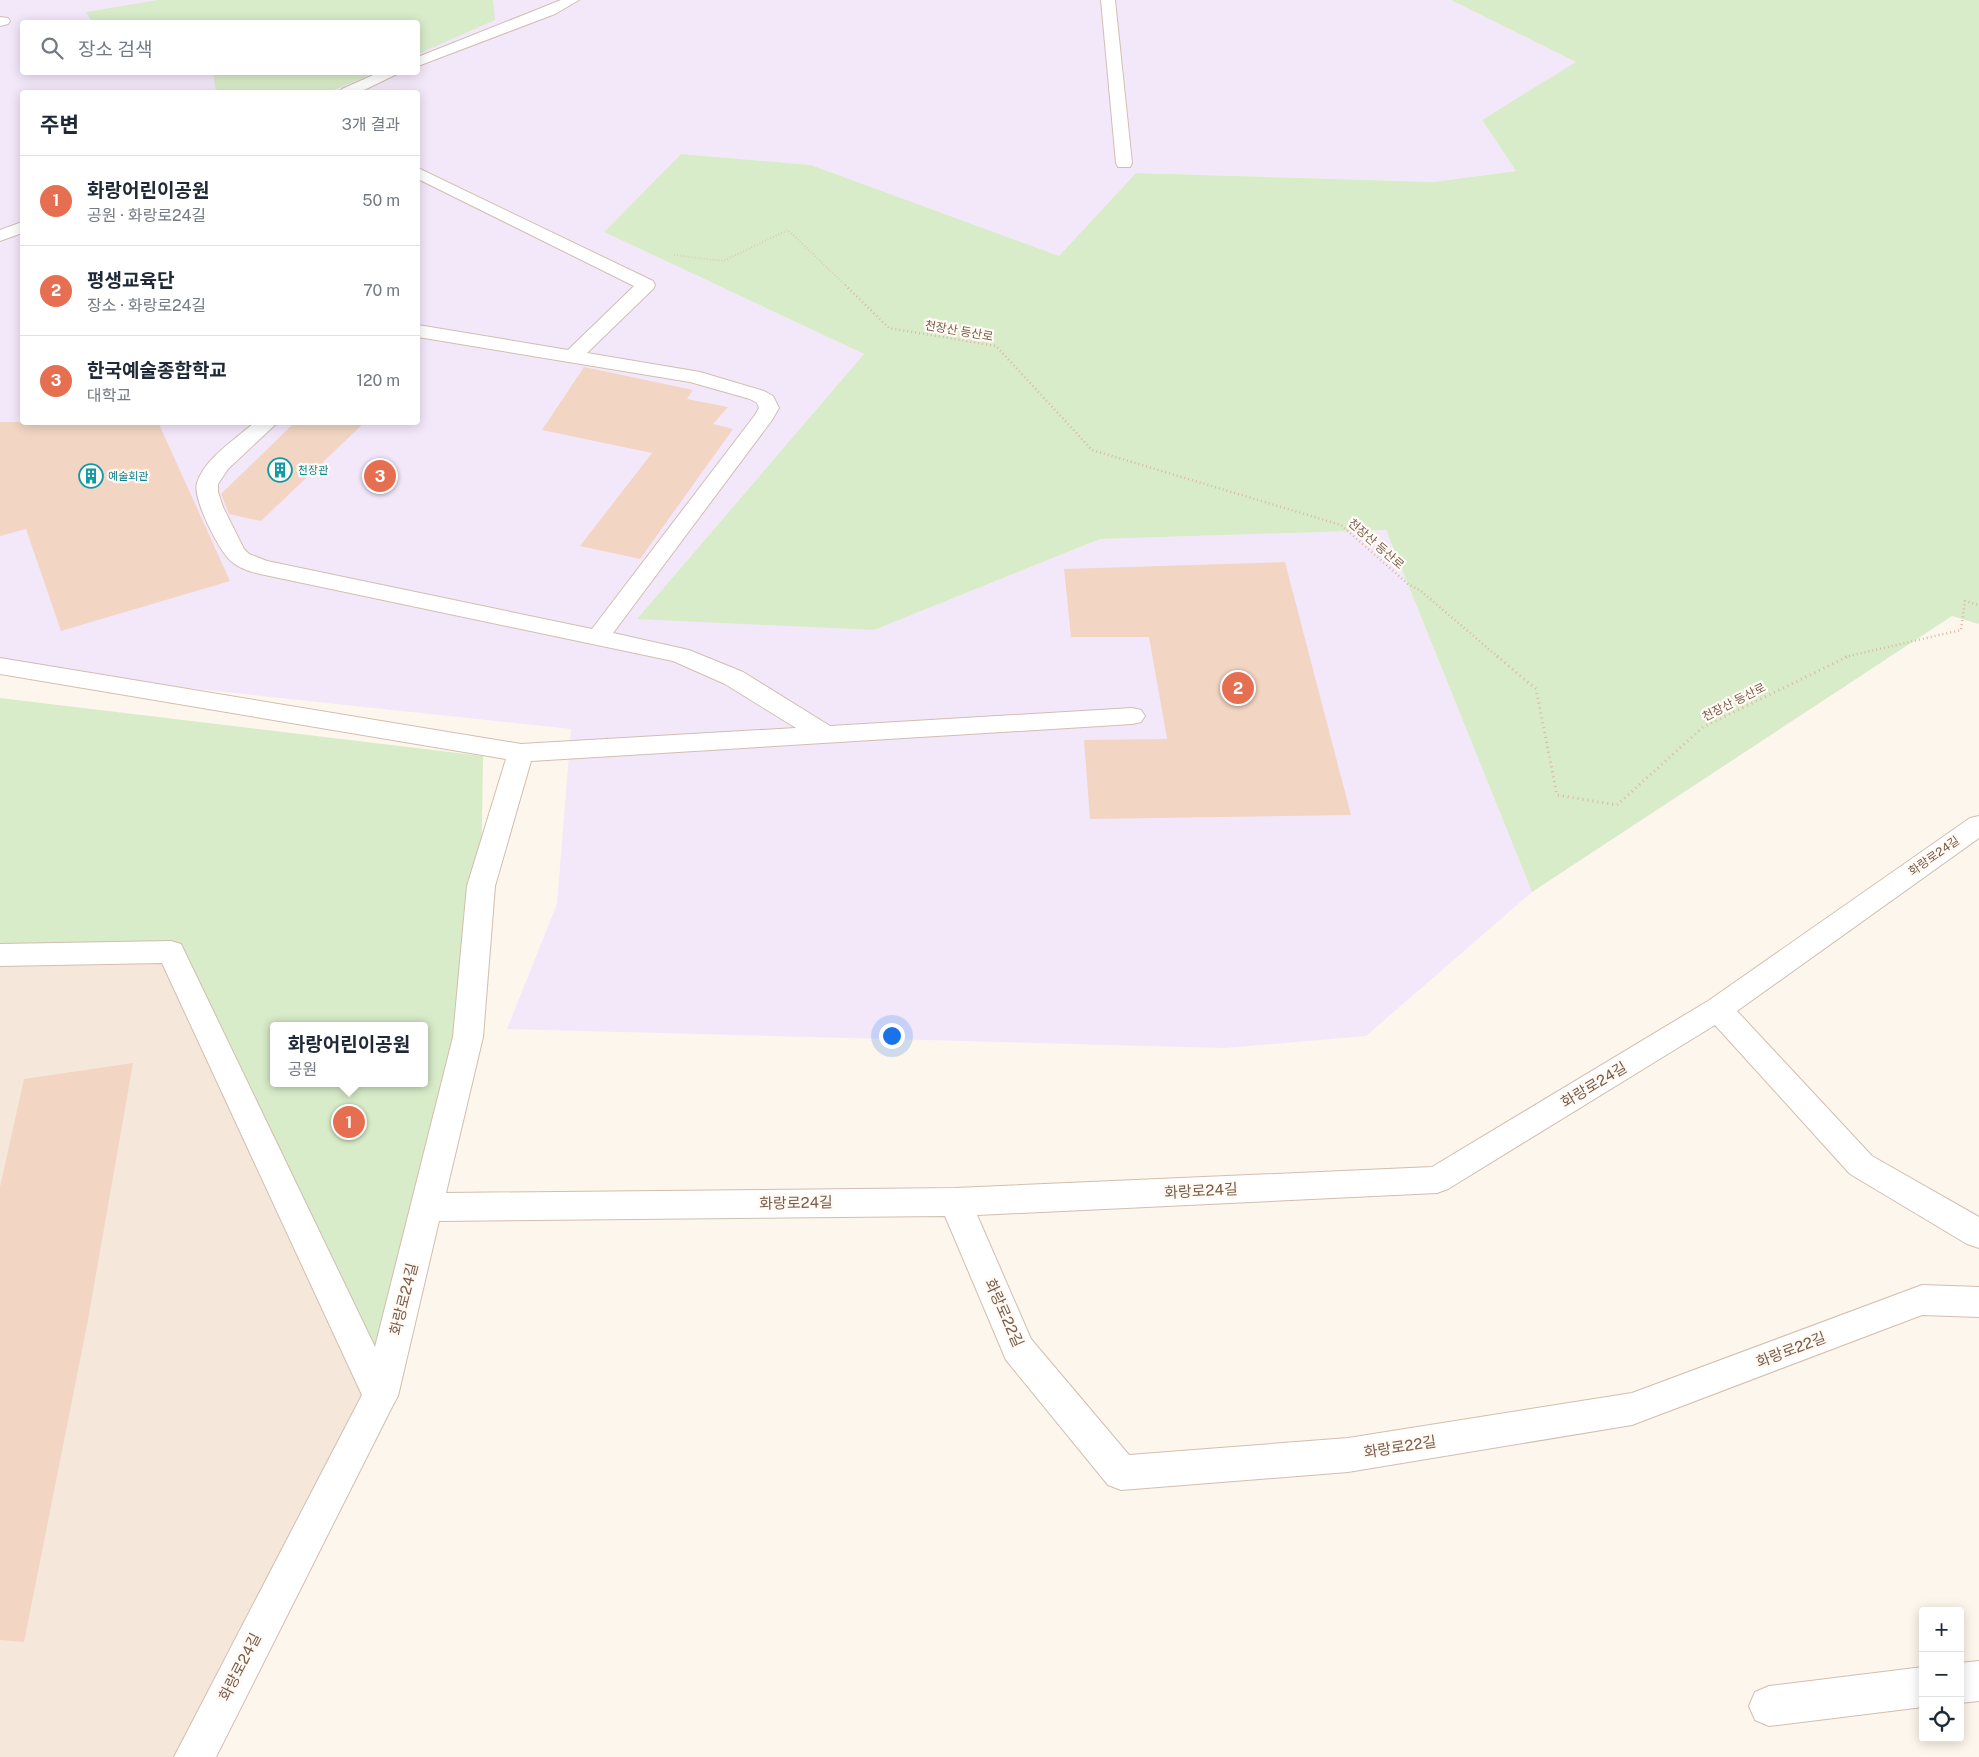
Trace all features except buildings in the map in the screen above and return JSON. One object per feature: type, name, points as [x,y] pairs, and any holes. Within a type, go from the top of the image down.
[{"type":"street","points":[[420,61],[550,11],[572,0]]},
{"type":"street","points":[[1108,0],[1124,163]]},
{"type":"street","points":[[353,90],[387,75]]},
{"type":"street","points":[[420,174],[646,285],[573,356]]},
{"type":"street","points":[[0,236],[20,228]]},
{"type":"street","points":[[420,331],[693,376],[756,395],[766,400],[769,408],[766,416],[598,637]]},
{"type":"street","points":[[265,425],[217,468],[208,480],[207,492],[234,552],[241,559],[260,566],[680,655],[708,665],[734,678],[826,735]]},
{"type":"street","points":[[0,666],[520,753],[1132,716]]},
{"type":"street","points":[[426,1207],[468,1038],[481,886],[520,753]]},
{"type":"street","name":"화랑로24길","points":[[194,1757],[380,1396],[426,1207],[955,1202],[1437,1180],[1718,1009],[1979,825]]},
{"type":"street","points":[[0,955],[171,952],[380,1396]]},
{"type":"street","points":[[1718,1009],[1861,1165],[1979,1234]]},
{"type":"street","name":"화랑로22길","points":[[955,1202],[1018,1349],[1121,1474],[1348,1455],[1632,1410],[1922,1300],[1979,1302]]},
{"type":"street","points":[[1964,1683],[1979,1681]]},
{"type":"street","points":[[1769,1706],[1919,1687]]},
{"type":"path","name":"천장산 등산로","points":[[646,285],[675,255],[723,261],[788,230],[889,328],[996,346],[1092,450],[1200,484],[1341,524],[1408,584],[1421,591],[1536,689],[1557,795],[1617,805],[1703,727],[1847,656],[1962,630],[1965,601],[1979,605]]},
{"type":"shaded area","points":[[0,0],[1451,0],[1577,62],[1482,120],[1516,171],[1433,182],[1136,173],[1059,257],[811,165],[681,154],[604,232],[864,354],[638,618],[874,630],[1100,539],[1386,530],[1532,892],[1366,1036],[1225,1048],[507,1029],[557,904],[571,729],[0,668]]},
{"type":"shaded area","points":[[171,952],[380,1396],[194,1757],[0,1757],[0,955]]},
{"type":"green space","points":[[158,0],[493,0],[495,20],[420,53],[420,20],[91,20],[86,12]]},
{"type":"green space","points":[[1451,0],[1979,0],[1979,624],[1952,616],[1532,892],[1386,530],[1100,539],[874,630],[637,619],[864,354],[604,232],[681,154],[811,165],[1059,256],[1136,173],[1433,182],[1516,171],[1482,120],[1576,62]]},
{"type":"green space","points":[[213,75],[370,75],[334,90],[216,90]]},
{"type":"green space","points":[[0,698],[483,756],[481,886],[468,1037],[380,1396],[171,953],[0,955]]},
{"type":"place","name":"천장관","points":[[280,470]]},
{"type":"place","name":"예술회관","points":[[91,476]]},
{"type":"place","name":"한국예술종합학교","points":[[380,476]]},
{"type":"place","name":"평생교육단","points":[[1238,688]]},
{"type":"place","name":"화랑어린이공원","points":[[349,1122]]}]
